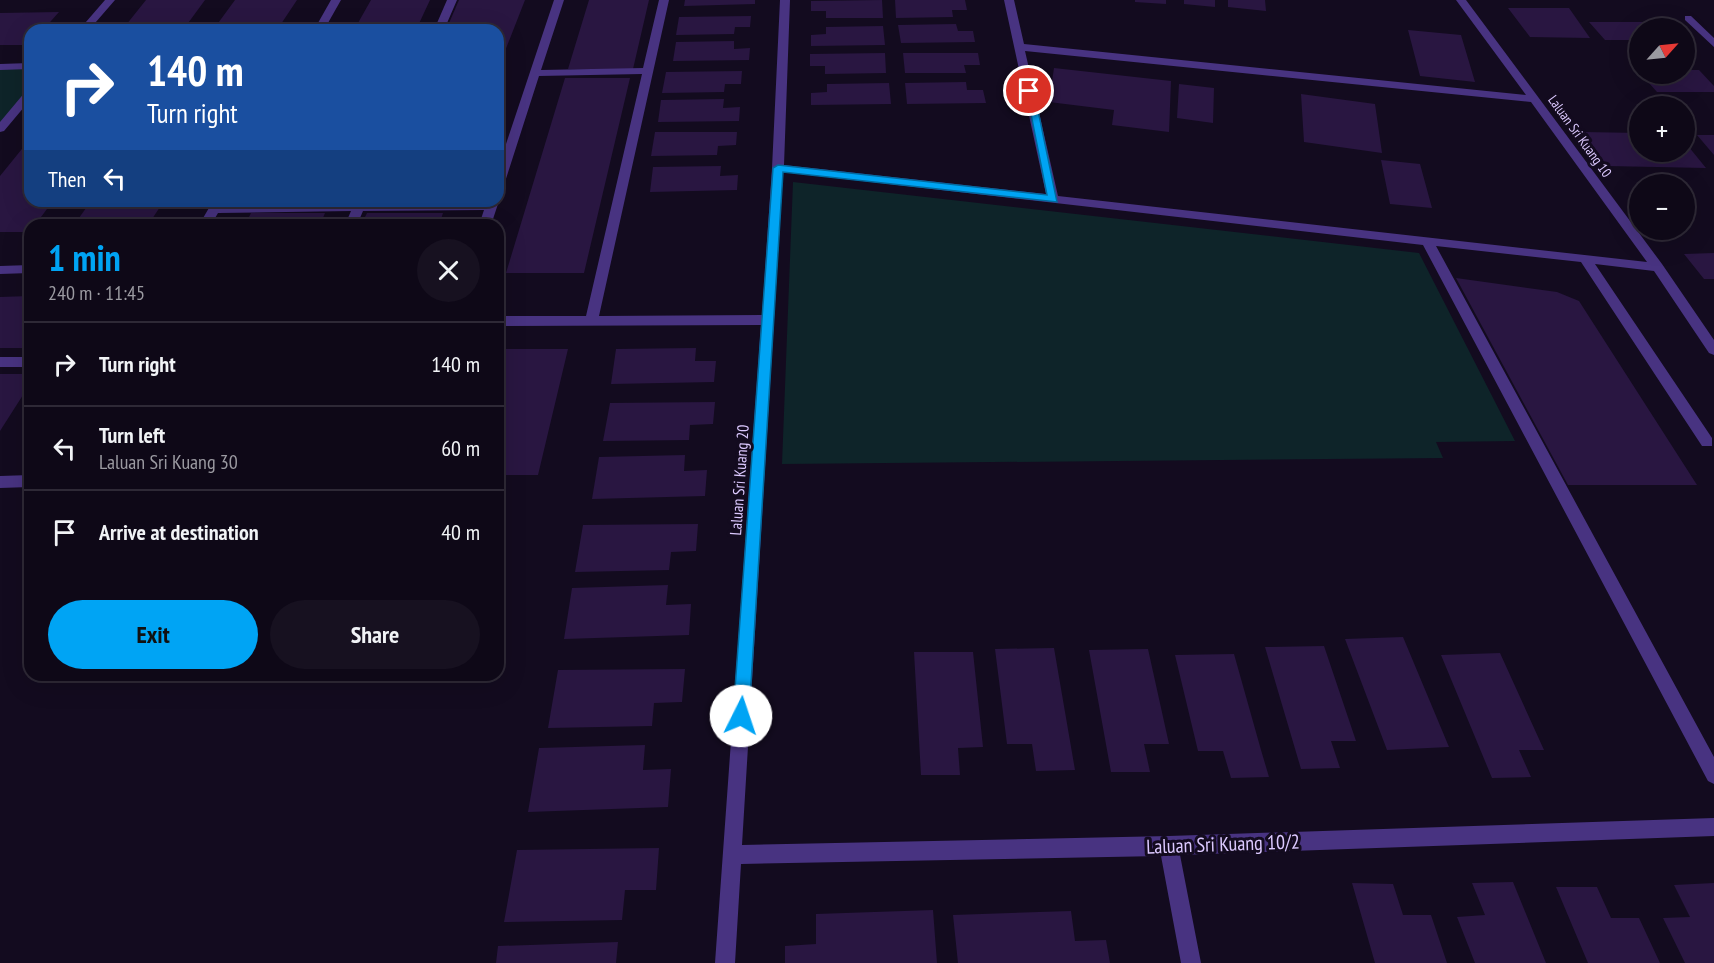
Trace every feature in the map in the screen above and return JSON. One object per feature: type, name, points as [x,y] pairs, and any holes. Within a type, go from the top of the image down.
[{"type":"street","points":[[89,24],[110,0]]},
{"type":"street","points":[[322,24],[336,0]]},
{"type":"street","points":[[442,24],[452,0]]},
{"type":"street","points":[[504,167],[559,0]]},
{"type":"street","points":[[591,321],[664,0]]},
{"type":"street","name":"Laluan Sri Kuang 20","points":[[725,963],[778,168],[785,0]]},
{"type":"street","points":[[1009,0],[1053,199]]},
{"type":"street","name":"Laluan Sri Kuang 10","points":[[1461,0],[1658,267],[1714,350]]},
{"type":"street","points":[[1695,25],[1714,44]]},
{"type":"street","points":[[1020,47],[1534,99]]},
{"type":"street","points":[[0,67],[24,66]]},
{"type":"street","points":[[535,73],[648,71]]},
{"type":"street","points":[[0,129],[24,100]]},
{"type":"street","points":[[778,168],[1658,267]]},
{"type":"street","points":[[1428,242],[1714,775]]},
{"type":"street","points":[[1585,259],[1707,442]]},
{"type":"street","points":[[0,270],[24,270]]},
{"type":"street","points":[[504,321],[768,320]]},
{"type":"street","points":[[0,362],[24,362]]},
{"type":"street","points":[[0,482],[24,482]]},
{"type":"street","name":"Laluan Sri Kuang 10/2","points":[[732,855],[1169,846],[1714,827]]},
{"type":"street","points":[[1169,846],[1191,963]]},
{"type":"green space","points":[[24,66],[24,100],[0,129],[0,67]]},
{"type":"green space","points":[[793,182],[1419,253],[1515,441],[1436,442],[1443,458],[782,464]]},
{"type":"building","points":[[146,0],[205,0],[187,24],[127,24]]},
{"type":"building","points":[[235,0],[297,0],[281,24],[217,24]]},
{"type":"building","points":[[371,0],[430,0],[419,24],[357,24]]},
{"type":"building","points":[[459,0],[525,0],[504,54],[504,24],[449,24]]},
{"type":"building","points":[[589,0],[649,0],[633,69],[568,69]]},
{"type":"building","points":[[685,0],[755,0],[755,4],[684,6]]},
{"type":"building","points":[[882,0],[883,18],[826,18],[826,11],[811,11],[811,1]]},
{"type":"building","points":[[895,0],[965,0],[967,10],[952,10],[953,17],[896,18]]},
{"type":"building","points":[[1135,0],[1166,0],[1166,4],[1135,2]]},
{"type":"building","points":[[1184,0],[1215,0],[1215,7],[1184,4]]},
{"type":"building","points":[[1228,0],[1265,0],[1266,11],[1228,7]]},
{"type":"building","points":[[1508,8],[1569,8],[1590,38],[1530,37]]},
{"type":"building","points":[[59,12],[48,24],[24,24],[24,45],[0,45],[0,13]]},
{"type":"building","points":[[751,16],[750,27],[735,27],[734,34],[676,35],[679,17]]},
{"type":"building","points":[[1589,22],[1629,22],[1629,40],[1605,40]]},
{"type":"building","points":[[956,24],[958,31],[973,31],[975,42],[901,43],[898,25]]},
{"type":"building","points":[[883,26],[885,45],[811,46],[811,35],[826,34],[826,27]]},
{"type":"building","points":[[1408,30],[1461,35],[1475,82],[1420,76]]},
{"type":"building","points":[[734,41],[734,49],[750,48],[749,60],[673,61],[676,42]]},
{"type":"building","points":[[885,53],[886,73],[825,74],[825,66],[810,66],[810,54]]},
{"type":"building","points":[[903,53],[978,53],[980,65],[964,65],[966,73],[905,73]]},
{"type":"building","points":[[1054,68],[1171,81],[1169,132],[1112,125],[1114,110],[1049,102]]},
{"type":"building","points":[[1695,70],[1699,70],[1714,86],[1714,92],[1657,92],[1650,84],[1695,84]]},
{"type":"building","points":[[742,71],[741,84],[725,84],[724,92],[662,93],[666,72]]},
{"type":"building","points":[[565,78],[630,78],[584,273],[506,273]]},
{"type":"building","points":[[966,82],[967,90],[983,90],[986,103],[907,104],[905,83]]},
{"type":"building","points":[[889,83],[891,104],[811,105],[811,93],[827,92],[827,84]]},
{"type":"building","points":[[1179,84],[1214,88],[1213,123],[1177,118]]},
{"type":"building","points":[[1301,94],[1375,104],[1382,153],[1304,142]]},
{"type":"building","points":[[724,99],[723,108],[740,107],[739,121],[658,122],[661,100]]},
{"type":"building","points":[[655,132],[737,132],[736,145],[718,146],[717,155],[651,156]]},
{"type":"building","points":[[1583,132],[1629,133],[1629,162],[1695,162],[1695,154],[1706,168],[1607,166]]},
{"type":"building","points":[[1697,135],[1714,135],[1714,155]]},
{"type":"building","points":[[24,146],[24,207],[48,207],[40,219],[24,219],[24,232],[0,232],[0,176]]},
{"type":"building","points":[[1381,160],[1420,164],[1432,208],[1390,204]]},
{"type":"building","points":[[721,166],[720,176],[738,175],[737,190],[650,192],[653,167]]},
{"type":"building","points":[[87,207],[160,207],[152,219],[78,219]]},
{"type":"building","points":[[251,213],[325,213],[322,219],[248,219]]},
{"type":"building","points":[[367,213],[443,213],[441,219],[364,219]]},
{"type":"building","points":[[1714,253],[1714,279],[1704,279],[1684,254]]},
{"type":"building","points":[[1456,278],[1557,292],[1579,301],[1697,485],[1568,485]]},
{"type":"building","points":[[24,296],[24,348],[0,348],[0,297]]},
{"type":"building","points":[[696,348],[695,361],[716,361],[714,382],[611,384],[616,349]]},
{"type":"building","points":[[504,349],[568,349],[538,475],[504,475]]},
{"type":"building","points":[[0,374],[24,374],[24,393],[0,431]]},
{"type":"building","points":[[715,402],[713,424],[690,425],[689,440],[603,441],[610,403]]},
{"type":"building","points":[[685,455],[684,471],[707,470],[705,496],[592,499],[599,457]]},
{"type":"building","points":[[698,524],[696,551],[671,552],[669,570],[575,572],[583,525]]},
{"type":"building","points":[[668,585],[666,605],[691,604],[689,635],[564,639],[572,588]]},
{"type":"building","points":[[1403,637],[1449,747],[1387,750],[1345,639]]},
{"type":"building","points":[[1324,646],[1356,741],[1331,741],[1340,768],[1301,769],[1265,647]]},
{"type":"building","points":[[1054,648],[1075,770],[1036,771],[1032,744],[1007,744],[995,649]]},
{"type":"building","points":[[1148,649],[1169,744],[1144,744],[1150,772],[1111,772],[1089,650]]},
{"type":"building","points":[[914,652],[973,652],[983,747],[958,748],[960,775],[921,775]]},
{"type":"building","points":[[1500,653],[1544,750],[1519,750],[1531,777],[1492,778],[1441,655]]},
{"type":"building","points":[[1234,654],[1269,777],[1231,778],[1223,751],[1198,751],[1175,655]]},
{"type":"building","points":[[685,669],[682,702],[654,703],[652,726],[548,728],[558,670]]},
{"type":"building","points":[[645,745],[643,770],[671,769],[668,807],[528,812],[539,748]]},
{"type":"building","points":[[659,848],[656,890],[625,890],[622,920],[504,922],[517,850]]},
{"type":"building","points":[[1513,882],[1546,963],[1475,963],[1457,917],[1485,915],[1472,883]]},
{"type":"building","points":[[1352,883],[1393,884],[1403,915],[1431,915],[1447,963],[1375,963]]},
{"type":"building","points":[[1714,883],[1714,963],[1685,963],[1663,918],[1690,917],[1674,885]]},
{"type":"building","points":[[1556,887],[1597,887],[1611,918],[1639,918],[1660,963],[1588,963]]},
{"type":"building","points":[[933,910],[937,963],[785,963],[785,946],[816,944],[816,914]]},
{"type":"building","points":[[1071,911],[1075,941],[1106,940],[1110,963],[958,963],[953,915]]},
{"type":"building","points":[[618,942],[616,963],[496,963],[498,946]]},
{"type":"route","points":[[741,716],[778,168],[1053,199],[1029,91]]}]
